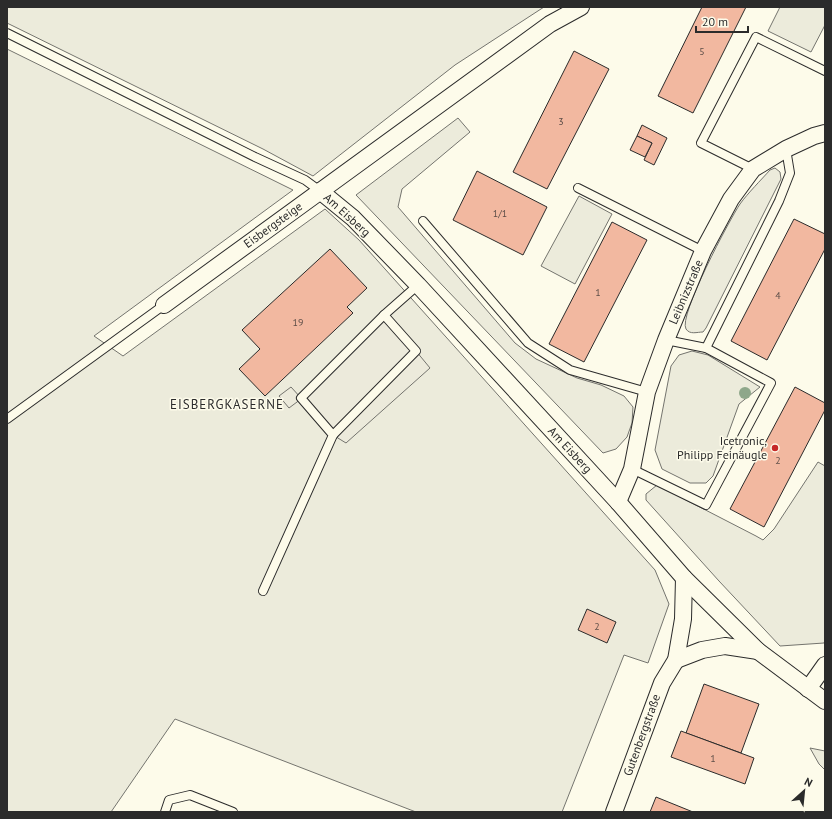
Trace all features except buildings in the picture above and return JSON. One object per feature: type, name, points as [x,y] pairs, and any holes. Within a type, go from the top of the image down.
[{"type":"street","name":"Eisbergsteige","points":[[164,304],[550,24],[580,7]]},
{"type":"street","name":"Leibnizstraße","points":[[618,502],[632,469],[647,392],[666,340],[703,251],[731,199],[753,169],[786,149],[814,136],[825,133]]},
{"type":"street","name":"Am Eisberg","points":[[320,191],[353,218],[418,285],[618,502],[684,578],[758,651],[825,701]]},
{"type":"street","name":"Gutenbergstraße","points":[[614,812],[662,683],[676,660],[683,619],[684,578]]},
{"type":"street","points":[[676,660],[702,650],[725,646],[758,651]]},
{"type":"street","points":[[808,689],[825,664]]},
{"type":"lane","points":[[7,33],[255,157],[305,180],[320,191]]},
{"type":"lane","points":[[753,169],[701,143],[756,37],[825,71]]},
{"type":"lane","points":[[706,348],[779,201],[790,173],[786,149]]},
{"type":"lane","points":[[578,188],[703,251]]},
{"type":"lane","points":[[423,221],[528,342],[570,370],[647,392]]},
{"type":"lane","points":[[333,435],[301,398],[384,315],[418,285]]},
{"type":"lane","name":"Eisbergsteige","points":[[7,419],[164,304]]},
{"type":"lane","points":[[263,591],[333,435],[416,351],[384,315]]},
{"type":"lane","points":[[632,469],[706,505],[771,383],[706,348],[666,340]]},
{"type":"lane","points":[[165,812],[169,800],[190,795],[233,812]]},
{"type":"shaded area","points":[[7,7],[544,7],[455,65],[313,176],[263,149],[7,23]]},
{"type":"shaded area","points":[[780,7],[825,7],[825,25],[811,52],[768,31]]},
{"type":"shaded area","points":[[7,49],[293,190],[94,336],[123,356],[325,209],[359,240],[655,570],[669,604],[648,663],[624,655],[562,812],[416,812],[175,719],[111,812],[7,812]]},
{"type":"shaded area","points":[[458,118],[470,132],[402,189],[398,207],[515,343],[536,359],[577,378],[601,385],[624,396],[633,407],[632,423],[627,437],[616,449],[603,453],[356,195]]},
{"type":"shaded area","points":[[775,168],[780,172],[781,179],[706,328],[703,332],[694,333],[688,331],[686,329],[686,321],[690,306],[706,267],[726,228],[740,204],[770,170]]},
{"type":"shaded area","points":[[579,196],[612,214],[575,284],[541,266]]},
{"type":"shaded area","points":[[384,315],[430,368],[346,443],[333,435],[301,399],[289,408],[279,396],[291,387],[301,398]]},
{"type":"shaded area","points":[[692,351],[708,355],[760,387],[739,404],[713,476],[706,483],[690,483],[662,469],[655,450],[671,366],[679,355]]},
{"type":"shaded area","points":[[818,462],[825,466],[825,641],[824,643],[780,646],[646,500],[646,494],[657,485],[763,540],[774,529]]},
{"type":"shaded area","points":[[810,748],[825,751],[825,770],[819,764]]},
{"type":"place","name":"Icetronic, Philipp Feinäugle","points":[[775,448]]},
{"type":"district","name":"EISBERGKASERNE","points":[[227,404]]}]
